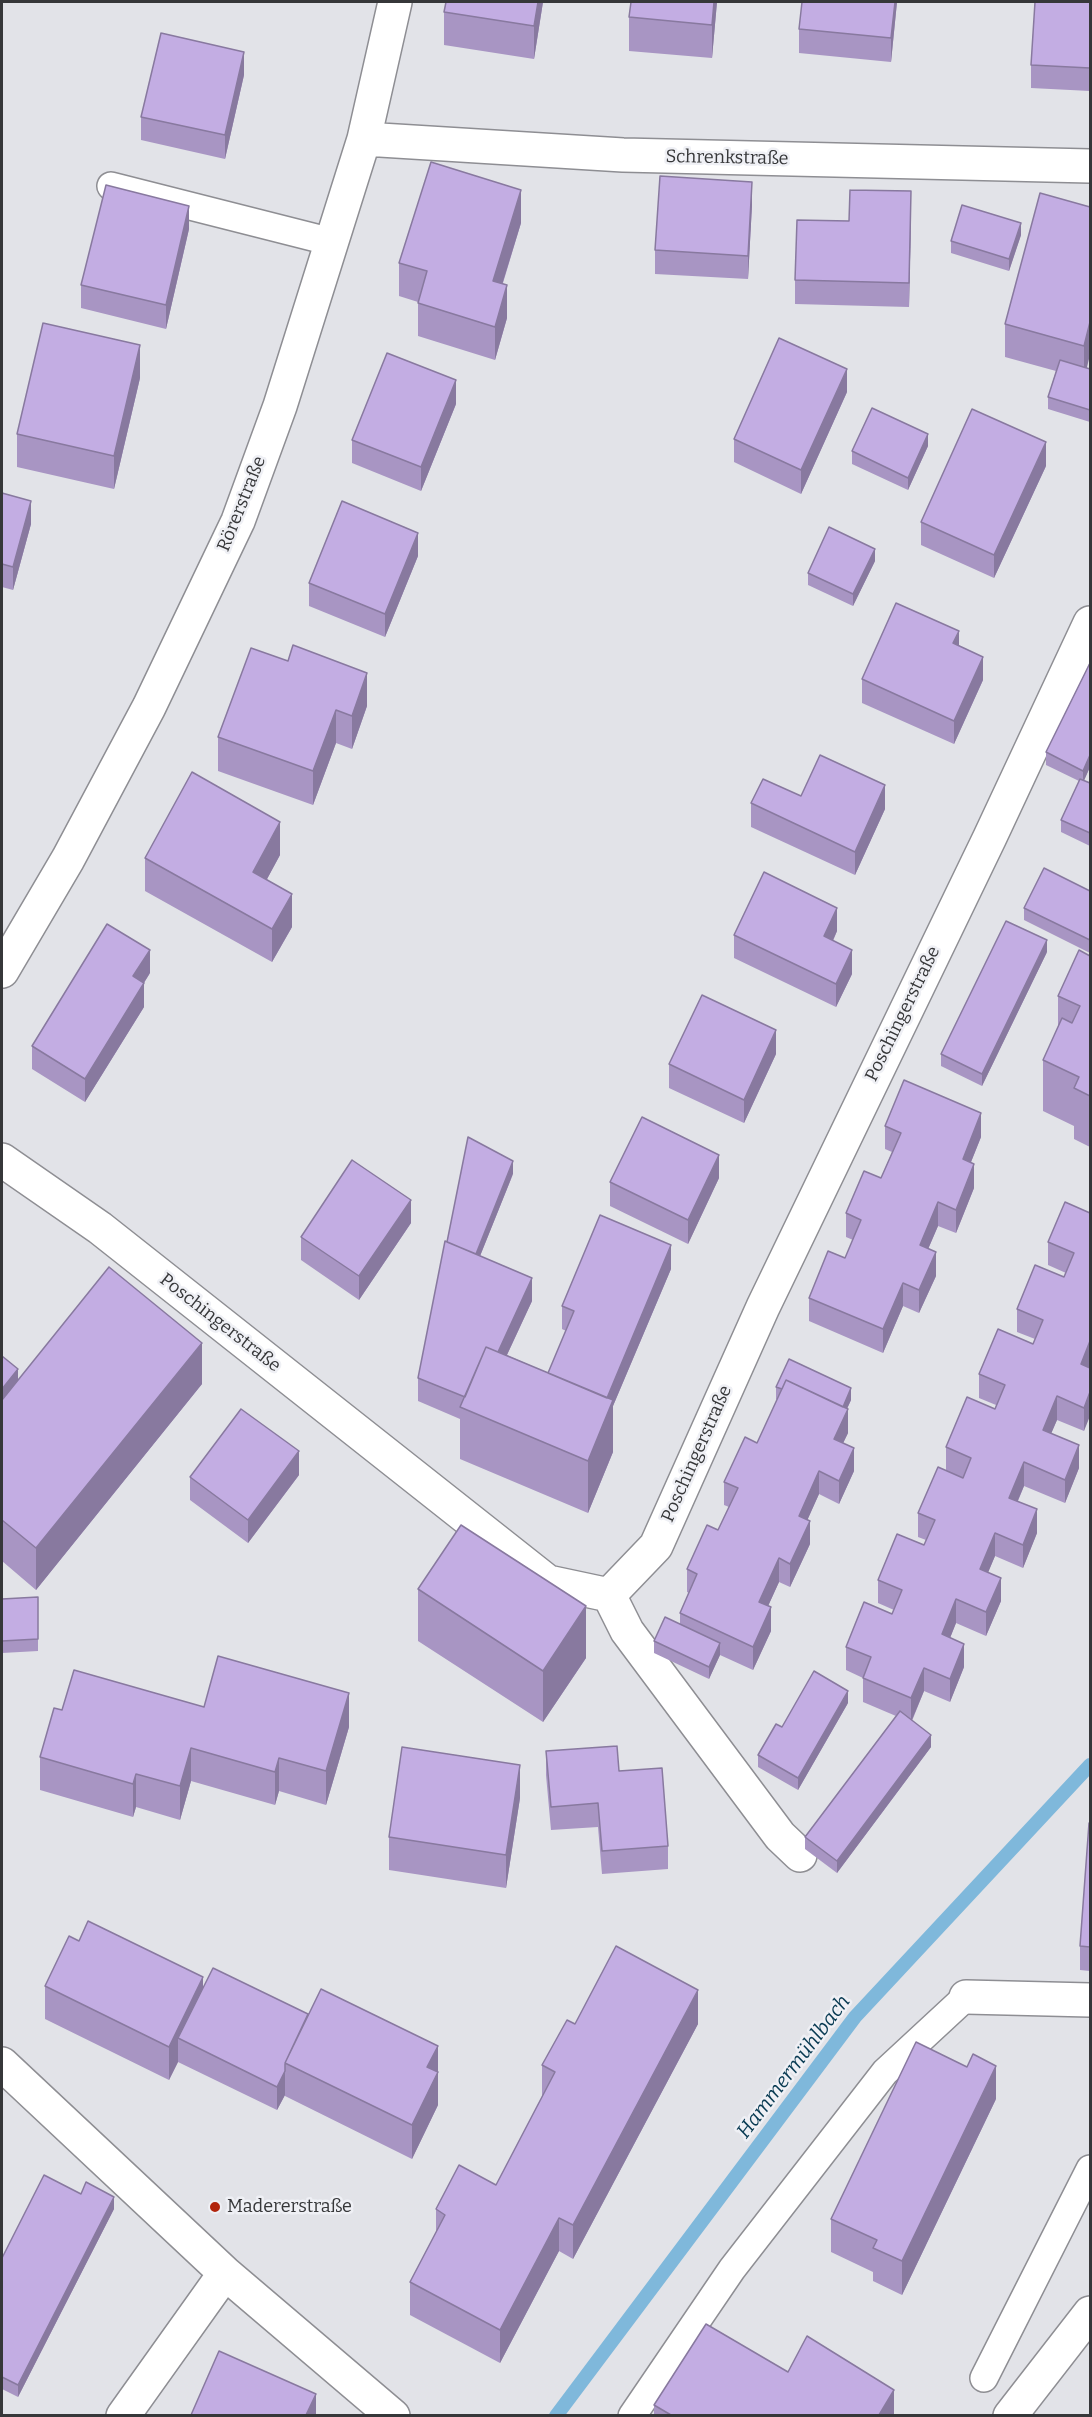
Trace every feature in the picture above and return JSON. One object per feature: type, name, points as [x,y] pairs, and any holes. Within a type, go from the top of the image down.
[{"type":"street","name":"Rörerstraße","points":[[2,970],[68,859],[149,707],[238,521],[280,406],[364,139],[395,2]]},
{"type":"street","name":"Schrenkstraße","points":[[364,139],[623,155],[1090,166]]},
{"type":"street","name":"Poschingerstraße","points":[[2,1160],[100,1228],[548,1582],[609,1594],[656,1546],[763,1307],[990,837],[1090,623]]},
{"type":"street","points":[[609,1594],[627,1631],[780,1836],[800,1855]]},
{"type":"street","points":[[966,1997],[1090,2000]]},
{"type":"street","points":[[2,2064],[225,2273],[393,2415]]},
{"type":"street","points":[[123,2415],[225,2273]]},
{"type":"street","points":[[1010,2415],[1090,2313]]},
{"type":"lane","points":[[111,186],[332,242]]},
{"type":"lane","points":[[632,2415],[732,2269],[885,2072],[966,1997]]},
{"type":"lane","points":[[984,2378],[1090,2169]]},
{"type":"building","points":[[446,2],[538,2],[534,26],[444,12]]},
{"type":"building","points":[[631,2],[714,2],[712,25],[629,17]]},
{"type":"building","points":[[802,2],[895,2],[891,38],[799,29]]},
{"type":"building","points":[[1035,2],[1090,2],[1090,68],[1031,65]]},
{"type":"building","points":[[161,33],[244,52],[225,135],[141,117]]},
{"type":"building","points":[[431,162],[521,190],[493,281],[507,285],[495,327],[418,303],[427,271],[399,263]]},
{"type":"building","points":[[660,176],[752,182],[748,256],[655,250]]},
{"type":"building","points":[[106,185],[189,206],[166,305],[81,285]]},
{"type":"building","points":[[850,190],[911,191],[909,283],[795,280],[797,220],[849,221]]},
{"type":"building","points":[[1040,193],[1090,207],[1090,322],[1084,346],[1005,324]]},
{"type":"building","points":[[962,205],[1021,223],[1009,259],[951,241]]},
{"type":"building","points":[[43,323],[140,345],[114,456],[17,434]]},
{"type":"building","points":[[779,338],[847,369],[801,470],[734,439]]},
{"type":"building","points":[[387,353],[456,380],[421,467],[352,440]]},
{"type":"building","points":[[1060,360],[1090,369],[1090,410],[1048,397]]},
{"type":"building","points":[[872,408],[928,434],[908,478],[852,451]]},
{"type":"building","points":[[972,409],[1046,442],[994,555],[921,522]]},
{"type":"building","points":[[2,493],[31,501],[13,567],[2,564]]},
{"type":"building","points":[[342,501],[418,533],[385,614],[309,583]]},
{"type":"building","points":[[829,527],[875,549],[853,594],[808,573]]},
{"type":"building","points":[[896,603],[959,631],[953,643],[983,657],[954,721],[862,679]]},
{"type":"building","points":[[293,645],[367,673],[352,716],[336,710],[313,771],[218,737],[251,648],[288,661]]},
{"type":"building","points":[[1090,663],[1090,755],[1083,771],[1046,752]]},
{"type":"building","points":[[820,755],[885,785],[855,852],[751,803],[763,779],[801,796]]},
{"type":"building","points":[[192,772],[280,822],[253,872],[292,894],[272,929],[145,858]]},
{"type":"building","points":[[1080,779],[1090,783],[1090,833],[1061,820]]},
{"type":"building","points":[[1044,868],[1090,891],[1090,940],[1024,908]]},
{"type":"building","points":[[764,872],[837,908],[824,936],[852,950],[836,984],[734,935]]},
{"type":"building","points":[[1006,921],[1047,940],[982,1074],[941,1054]]},
{"type":"building","points":[[107,924],[150,950],[133,976],[144,983],[85,1079],[32,1046]]},
{"type":"building","points":[[1079,950],[1090,956],[1090,1096],[1074,1088],[1079,1077],[1043,1060],[1062,1018],[1072,1023],[1080,1006],[1058,996]]},
{"type":"building","points":[[702,995],[776,1030],[744,1100],[669,1064]]},
{"type":"building","points":[[904,1080],[981,1113],[963,1159],[974,1164],[956,1210],[938,1202],[920,1245],[936,1252],[919,1290],[903,1283],[883,1329],[809,1298],[828,1251],[845,1258],[861,1220],[846,1213],[864,1171],[881,1178],[901,1133],[885,1126]]},
{"type":"building","points":[[642,1117],[719,1155],[688,1220],[610,1182]]},
{"type":"building","points":[[468,1137],[513,1161],[476,1254],[447,1242]]},
{"type":"building","points":[[352,1160],[411,1200],[359,1276],[301,1237]]},
{"type":"building","points":[[1065,1202],[1090,1213],[1090,1341],[1081,1364],[1090,1368],[1090,1392],[1084,1408],[1057,1396],[1043,1430],[1079,1445],[1065,1480],[1024,1462],[1009,1498],[1037,1509],[1023,1545],[995,1533],[980,1569],[1001,1578],[986,1612],[956,1599],[942,1634],[964,1644],[950,1679],[924,1668],[911,1698],[863,1678],[871,1657],[846,1647],[864,1602],[892,1614],[902,1590],[878,1580],[897,1534],[924,1545],[935,1520],[918,1513],[938,1467],[963,1478],[971,1458],[946,1447],[967,1397],[995,1409],[1005,1385],[979,1374],[998,1329],[1033,1344],[1043,1320],[1017,1309],[1035,1265],[1064,1277],[1074,1253],[1048,1242]]},
{"type":"building","points":[[600,1215],[671,1245],[607,1398],[548,1373],[574,1311],[562,1306]]},
{"type":"building","points":[[445,1241],[532,1278],[498,1352],[486,1347],[465,1397],[418,1378]]},
{"type":"building","points":[[109,1267],[202,1343],[36,1548],[2,1520],[2,1400]]},
{"type":"building","points":[[486,1347],[613,1400],[588,1461],[460,1407]]},
{"type":"building","points":[[2,1356],[18,1369],[2,1389]]},
{"type":"building","points":[[789,1359],[851,1388],[843,1407],[786,1380],[782,1389],[776,1387]]},
{"type":"building","points":[[786,1380],[848,1409],[834,1439],[854,1448],[839,1481],[819,1471],[799,1516],[810,1521],[790,1564],[779,1558],[759,1602],[771,1607],[753,1647],[680,1613],[697,1574],[687,1569],[707,1525],[718,1530],[738,1488],[724,1482],[745,1437],[757,1443]]},
{"type":"building","points":[[241,1409],[299,1451],[248,1520],[190,1477]]},
{"type":"building","points":[[461,1525],[586,1606],[543,1671],[418,1589]]},
{"type":"building","points":[[38,1597],[38,1639],[2,1641],[2,1599]]},
{"type":"building","points":[[665,1617],[720,1643],[709,1667],[654,1641]]},
{"type":"building","points":[[218,1656],[349,1693],[326,1771],[279,1758],[275,1772],[191,1748],[180,1786],[136,1774],[133,1784],[40,1757],[54,1708],[62,1710],[74,1670],[204,1707]]},
{"type":"building","points":[[814,1671],[848,1691],[798,1778],[758,1755],[776,1724],[782,1727]]},
{"type":"building","points":[[900,1711],[931,1735],[837,1861],[805,1837]]},
{"type":"building","points":[[617,1746],[619,1771],[662,1768],[668,1846],[602,1851],[598,1803],[551,1807],[546,1751]]},
{"type":"building","points":[[402,1747],[520,1765],[506,1855],[389,1837]]},
{"type":"building","points":[[1090,1823],[1090,1947],[1080,1946]]},
{"type":"building","points":[[88,1921],[203,1977],[169,2047],[45,1986],[69,1936],[79,1941]]},
{"type":"building","points":[[616,1946],[698,1990],[573,2225],[559,2218],[500,2330],[410,2282],[445,2215],[436,2209],[459,2165],[496,2185],[555,2072],[542,2065],[567,2020],[575,2024]]},
{"type":"building","points":[[213,1968],[308,2014],[285,2063],[285,2071],[277,2087],[178,2038]]},
{"type":"building","points":[[321,1989],[438,2046],[427,2067],[438,2072],[412,2125],[285,2063]]},
{"type":"building","points":[[916,2042],[967,2067],[973,2054],[996,2066],[902,2261],[873,2248],[877,2240],[831,2219]]},
{"type":"building","points":[[44,2175],[81,2194],[86,2182],[114,2197],[18,2385],[2,2377],[2,2258]]},
{"type":"building","points":[[706,2324],[788,2372],[807,2336],[894,2390],[879,2415],[671,2415],[654,2405]]},
{"type":"building","points":[[219,2351],[316,2394],[306,2415],[191,2415]]},
{"type":"waterway","name":"Hammermühlbach","points":[[556,2416],[855,2017],[1090,1765]]},
{"type":"place","name":"Madererstraße","points":[[215,2207]]}]
